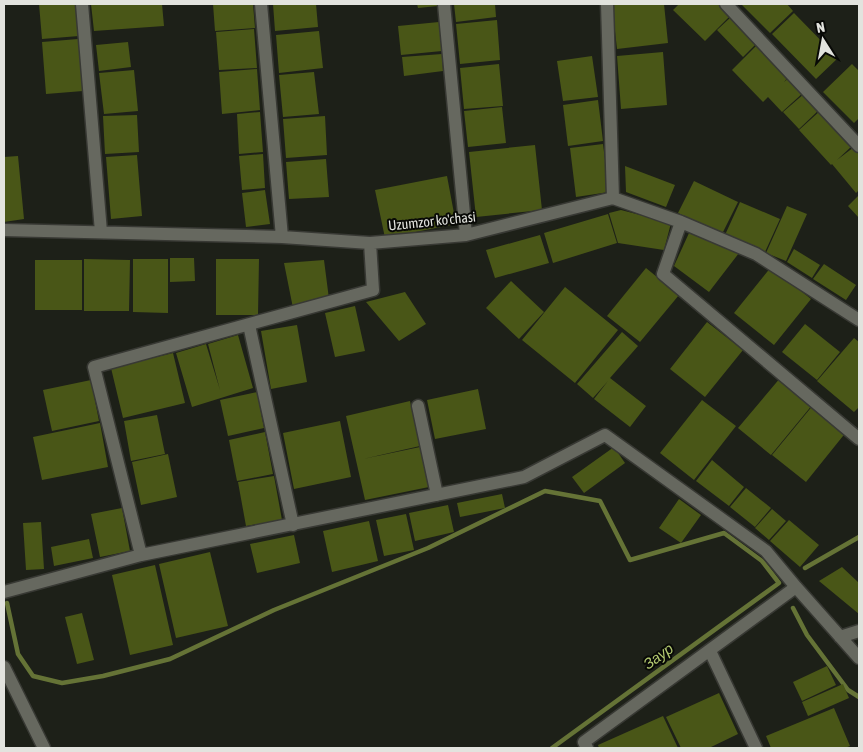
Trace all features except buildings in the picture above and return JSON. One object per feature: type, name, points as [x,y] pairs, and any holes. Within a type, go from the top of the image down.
[{"type":"street","points":[[82,4],[101,232]]},
{"type":"street","points":[[261,4],[282,237]]},
{"type":"street","points":[[444,4],[466,235]]},
{"type":"street","points":[[607,4],[613,198],[681,222],[756,254],[859,320]]},
{"type":"street","points":[[726,4],[859,146]]},
{"type":"street","name":"Uzumzor ko'chasi","points":[[4,230],[282,237],[370,243],[466,235],[613,198]]},
{"type":"street","points":[[681,222],[663,274],[859,440]]},
{"type":"street","points":[[141,555],[94,367],[373,290],[370,243]]},
{"type":"street","points":[[249,325],[293,524]]},
{"type":"street","points":[[418,406],[437,495]]},
{"type":"street","points":[[4,592],[141,555],[524,477],[605,435],[766,551],[859,658]]},
{"type":"street","points":[[587,748],[584,742],[796,587]]},
{"type":"street","points":[[840,637],[859,630]]},
{"type":"street","points":[[710,651],[756,748]]},
{"type":"street","points":[[4,667],[44,748]]},
{"type":"waterway","points":[[7,603],[18,654],[33,676],[62,683],[103,676],[170,659],[274,610],[428,548],[545,491],[600,501],[630,560],[724,533],[762,561],[779,583],[552,748]]},
{"type":"waterway","name":"Заур","points":[[805,568],[859,537]]},
{"type":"waterway","points":[[793,608],[807,635],[848,690],[859,697]]}]
